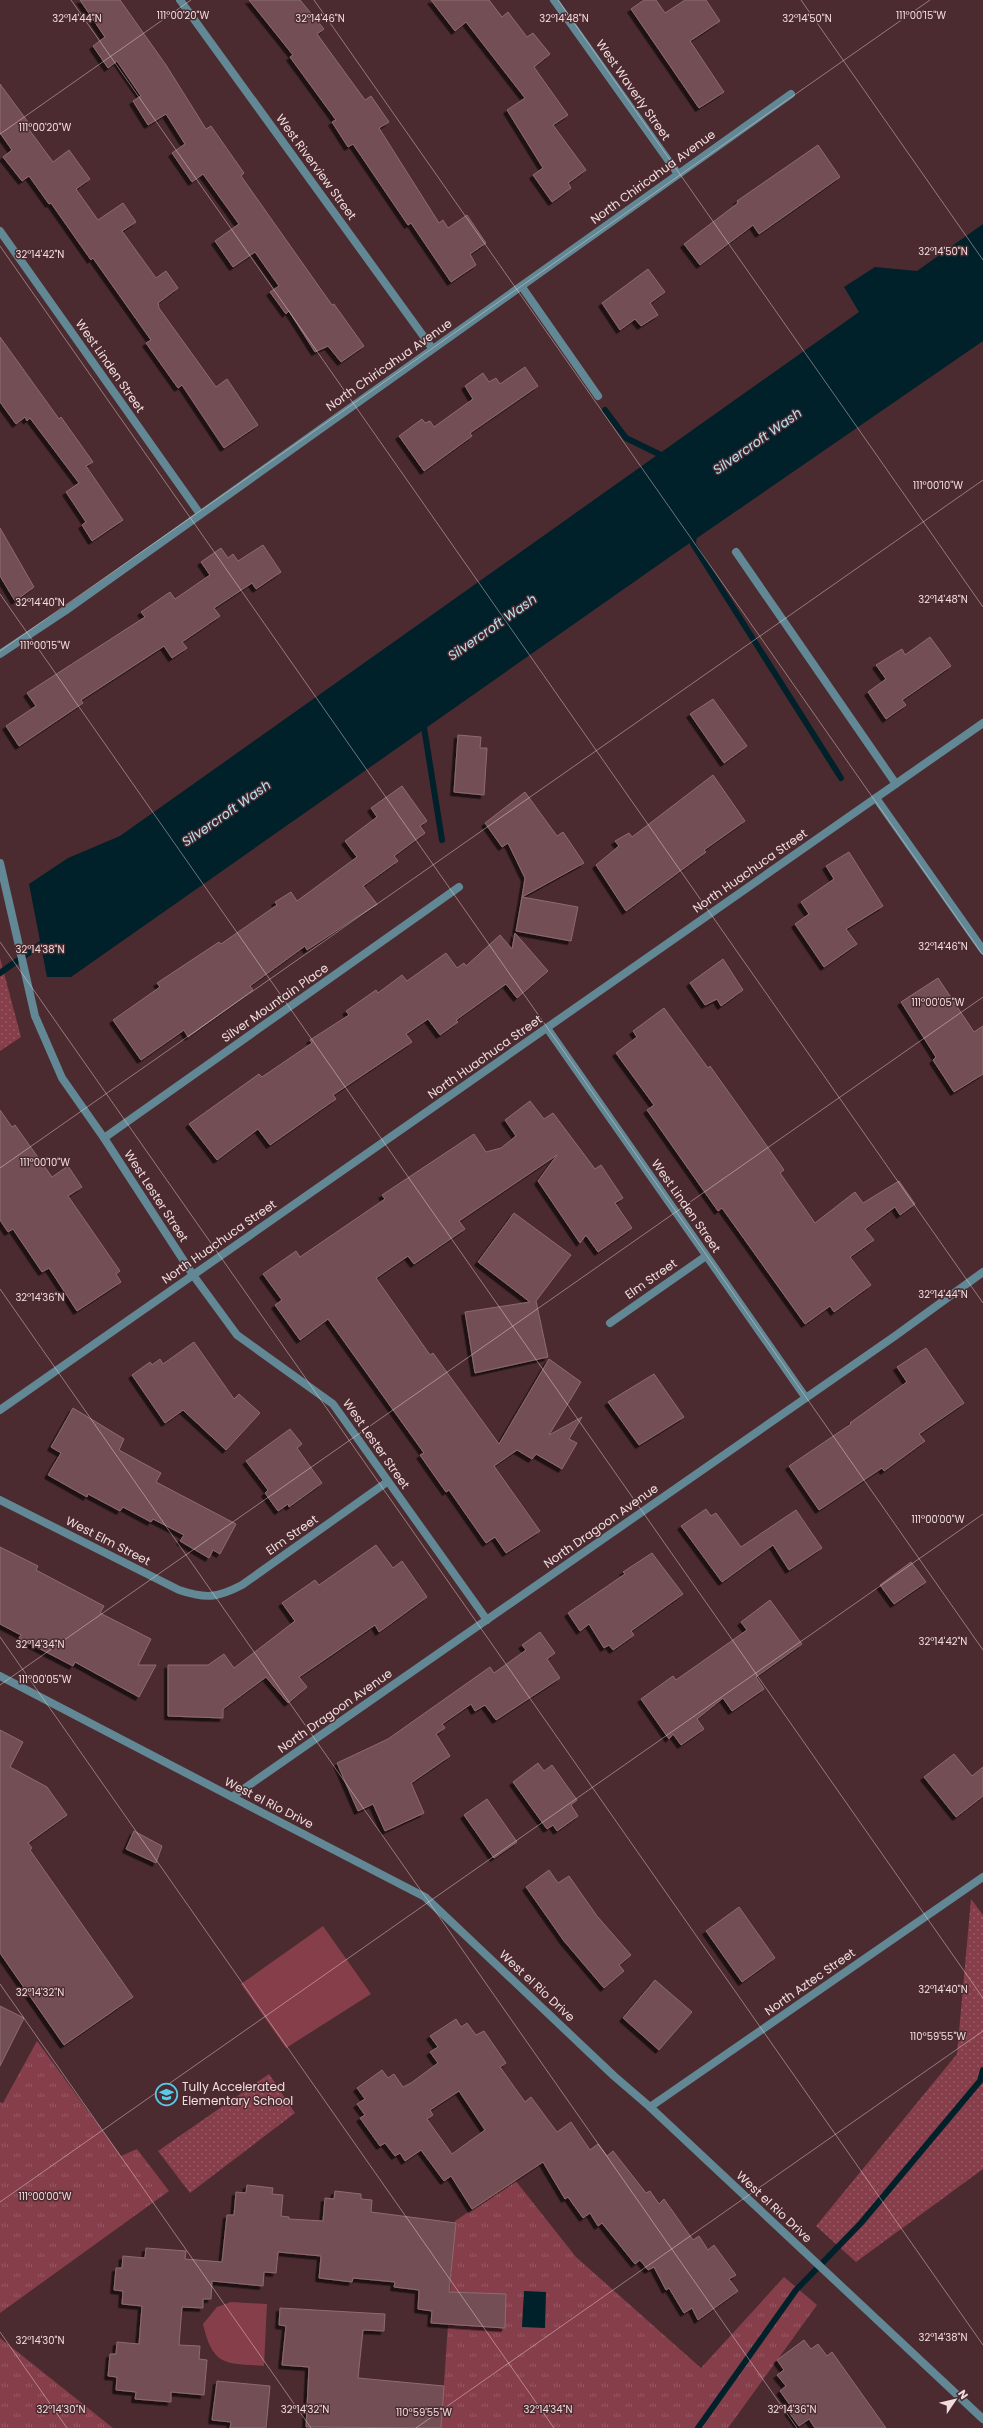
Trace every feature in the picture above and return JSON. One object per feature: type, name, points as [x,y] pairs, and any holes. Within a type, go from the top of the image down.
[{"type":"street","name":"West Riverview Street","points":[[180,0],[432,348]]},
{"type":"street","name":"West Waverly Street","points":[[554,0],[678,174]]},
{"type":"street","name":"North Chiricahua Avenue","points":[[0,654],[65,611],[432,348],[522,287],[791,94]]},
{"type":"street","name":"West Linden Street","points":[[0,231],[200,514]]},
{"type":"street","points":[[522,287],[598,396]]},
{"type":"street","points":[[736,552],[896,784]]},
{"type":"street","name":"North Huachuca Street","points":[[0,1410],[983,723]]},
{"type":"street","points":[[876,798],[983,950]]},
{"type":"street","name":"West Lester Street","points":[[0,863],[35,1016],[62,1078],[104,1138],[193,1275],[237,1335],[333,1404],[387,1482],[487,1620]]},
{"type":"street","name":"Silver Mountain Place","points":[[104,1138],[459,887]]},
{"type":"street","name":"West Linden Street","points":[[547,1028],[806,1398]]},
{"type":"street","name":"Elm Street","points":[[610,1323],[706,1256]]},
{"type":"street","name":"North Dragoon Avenue","points":[[232,1797],[806,1398],[983,1272]]},
{"type":"street","name":"Elm Street","points":[[207,1597],[224,1594],[242,1585],[387,1482]]},
{"type":"street","name":"West Elm Street","points":[[0,1500],[179,1590],[207,1597]]},
{"type":"street","name":"West el Rio Drive","points":[[0,1676],[425,1897],[614,2076],[650,2107],[983,2419]]},
{"type":"street","name":"North Aztec Street","points":[[650,2107],[983,1877]]},
{"type":"green space","points":[[0,958],[21,1037],[0,1051]]},
{"type":"green space","points":[[971,1899],[983,1915],[983,2169],[856,2262],[816,2226],[957,2054]]},
{"type":"green space","points":[[323,1926],[371,1994],[286,2048],[241,1984]]},
{"type":"green space","points":[[37,2041],[121,2156],[137,2149],[169,2191],[0,2313],[0,2102],[3,2103]]},
{"type":"green space","points":[[269,2074],[295,2113],[190,2193],[158,2151]]},
{"type":"green space","points":[[515,2180],[576,2257],[701,2368],[784,2277],[817,2305],[728,2428],[441,2428],[455,2221]]},
{"type":"green space","points":[[231,2302],[267,2304],[264,2366],[230,2363],[216,2355],[211,2348],[203,2324],[217,2307]]},
{"type":"green space","points":[[0,2338],[113,2428],[0,2428]]},
{"type":"water","points":[[983,224],[983,341],[671,556],[71,977],[47,977],[29,884],[68,858],[120,836],[859,312],[844,287],[875,267],[917,271]]},
{"type":"water","points":[[524,2291],[546,2292],[545,2328],[522,2327]]},
{"type":"building","points":[[80,0],[120,0],[166,65],[206,129],[211,126],[244,173],[241,176],[332,305],[334,304],[364,346],[341,362],[328,346],[315,352],[289,311],[286,314],[270,292],[279,286],[255,252],[233,267],[215,241],[239,224],[203,174],[192,182],[172,153],[185,144],[166,114],[148,125],[133,101],[141,96],[117,61],[108,68],[93,46],[105,37]]},
{"type":"building","points":[[249,0],[300,0],[324,29],[317,34],[365,100],[371,96],[389,122],[379,128],[439,223],[443,220],[448,228],[467,215],[486,243],[470,254],[476,265],[451,282],[411,223],[408,225],[353,144],[348,147],[332,122],[336,120],[290,57],[293,55]]},
{"type":"building","points":[[431,0],[489,0],[502,17],[508,12],[527,37],[533,33],[550,54],[534,67],[568,115],[553,125],[586,170],[568,183],[571,188],[552,202],[533,175],[543,168],[507,110],[525,98],[466,22],[455,31]]},
{"type":"building","points":[[644,0],[656,0],[665,13],[685,0],[706,0],[720,21],[690,41],[724,92],[699,108],[631,9]]},
{"type":"building","points":[[0,84],[28,122],[25,124],[53,162],[69,150],[90,179],[76,189],[98,220],[123,203],[136,222],[122,231],[156,278],[166,271],[178,288],[158,303],[159,308],[216,387],[227,379],[258,425],[224,448],[182,385],[178,388],[146,343],[151,340],[93,258],[91,260],[51,203],[49,204],[29,176],[22,181],[3,157],[12,150],[0,133]]},
{"type":"building","points":[[818,145],[840,177],[759,234],[753,225],[700,265],[684,244],[738,203],[737,201]]},
{"type":"building","points":[[648,269],[665,292],[650,303],[658,315],[641,326],[635,319],[620,330],[602,303]]},
{"type":"building","points":[[0,337],[59,419],[61,417],[93,462],[86,466],[123,520],[92,541],[82,525],[86,522],[66,492],[79,483],[30,418],[27,421],[25,417],[16,424],[0,402]]},
{"type":"building","points":[[525,367],[538,386],[470,433],[472,436],[424,471],[399,436],[422,419],[425,423],[430,421],[434,427],[473,399],[465,386],[483,373],[489,382],[496,378],[500,384]]},
{"type":"building","points":[[0,528],[34,587],[15,601],[0,576]]},
{"type":"building","points":[[263,545],[281,572],[256,589],[252,583],[214,608],[220,616],[182,642],[187,648],[172,658],[164,646],[81,700],[83,703],[19,746],[6,726],[36,706],[27,693],[145,617],[141,612],[170,592],[175,599],[210,575],[201,562],[221,548],[228,558],[233,554],[238,561]]},
{"type":"building","points":[[930,637],[951,666],[902,700],[906,705],[886,719],[868,692],[886,679],[876,665],[902,649],[905,655]]},
{"type":"building","points":[[713,699],[747,746],[724,763],[690,714]]},
{"type":"building","points":[[458,735],[481,737],[480,748],[487,748],[484,795],[454,792]]},
{"type":"building","points":[[713,775],[745,821],[704,850],[706,852],[626,911],[596,865],[619,846],[615,841],[629,833],[632,837]]},
{"type":"building","points":[[402,786],[427,821],[420,826],[425,833],[394,856],[398,861],[363,886],[377,904],[307,950],[305,946],[250,986],[253,990],[188,1037],[184,1030],[141,1060],[113,1020],[160,987],[157,983],[219,942],[221,944],[277,905],[275,902],[291,892],[297,901],[357,857],[345,841],[377,817],[371,808]]},
{"type":"building","points":[[525,792],[557,836],[563,832],[584,863],[522,897],[525,878],[508,843],[502,847],[485,823]]},
{"type":"building","points":[[849,852],[883,906],[846,929],[857,944],[824,967],[795,924],[809,914],[801,902],[834,879],[826,866]]},
{"type":"building","points":[[522,897],[578,907],[571,941],[516,931]]},
{"type":"building","points":[[515,933],[548,971],[517,998],[506,984],[456,1020],[458,1022],[440,1035],[428,1019],[406,1034],[412,1042],[333,1095],[336,1099],[270,1145],[258,1129],[217,1160],[189,1124],[259,1074],[262,1077],[312,1043],[310,1040],[349,1015],[346,1011],[376,990],[378,993],[402,975],[407,981],[446,953],[457,968],[464,963],[466,966],[500,935],[512,949]]},
{"type":"building","points":[[723,959],[743,990],[721,1006],[717,999],[705,1005],[690,983]]},
{"type":"building","points":[[938,978],[974,1032],[983,1026],[983,1074],[954,1092],[933,1060],[936,1057],[901,1002]]},
{"type":"building","points":[[664,1008],[708,1068],[710,1066],[784,1170],[780,1173],[815,1223],[855,1192],[863,1203],[899,1181],[915,1204],[900,1215],[895,1207],[865,1229],[874,1240],[850,1257],[871,1285],[834,1312],[830,1306],[805,1324],[722,1208],[718,1211],[647,1110],[654,1105],[616,1053],[637,1037],[633,1031]]},
{"type":"building","points":[[530,1101],[544,1119],[553,1113],[595,1169],[601,1165],[623,1198],[615,1203],[632,1228],[598,1252],[586,1235],[580,1243],[538,1181],[557,1155],[459,1221],[465,1229],[414,1264],[408,1256],[376,1278],[430,1355],[433,1353],[499,1444],[549,1359],[581,1382],[549,1435],[582,1417],[569,1439],[577,1443],[562,1469],[536,1454],[532,1459],[517,1450],[494,1466],[540,1531],[506,1553],[495,1537],[486,1543],[449,1490],[446,1492],[420,1455],[424,1453],[328,1319],[300,1340],[275,1305],[282,1300],[263,1274],[296,1251],[300,1257],[385,1199],[382,1195],[474,1134],[486,1152],[501,1148],[516,1136],[505,1120]]},
{"type":"building","points":[[0,1110],[12,1127],[15,1125],[52,1177],[68,1166],[82,1187],[68,1196],[120,1271],[116,1274],[121,1282],[77,1311],[49,1268],[42,1272],[13,1229],[8,1232],[0,1220]]},
{"type":"building","points":[[514,1213],[571,1255],[536,1301],[548,1357],[475,1373],[465,1312],[530,1302],[478,1262]]},
{"type":"building","points":[[194,1342],[234,1399],[239,1394],[260,1413],[226,1450],[183,1410],[165,1423],[132,1375],[150,1362],[152,1365],[160,1359],[163,1364]]},
{"type":"building","points":[[926,1348],[964,1403],[919,1434],[925,1441],[884,1471],[882,1468],[819,1510],[789,1466],[851,1424],[850,1423],[907,1382],[897,1367]]},
{"type":"building","points":[[654,1374],[684,1417],[639,1445],[608,1402]]},
{"type":"building","points":[[73,1408],[124,1439],[119,1450],[161,1473],[156,1482],[236,1524],[220,1554],[213,1550],[209,1558],[180,1541],[184,1535],[153,1519],[151,1522],[123,1507],[120,1511],[88,1494],[87,1497],[48,1475],[61,1453],[51,1447]]},
{"type":"building","points":[[290,1429],[302,1444],[297,1448],[322,1483],[289,1507],[288,1504],[278,1511],[265,1493],[268,1490],[246,1461]]},
{"type":"building","points":[[706,1509],[711,1516],[716,1513],[741,1547],[796,1510],[822,1548],[789,1570],[773,1545],[722,1582],[681,1526]]},
{"type":"building","points":[[376,1545],[393,1568],[402,1561],[427,1597],[379,1632],[375,1625],[299,1677],[307,1687],[288,1703],[266,1677],[223,1709],[223,1718],[168,1716],[168,1665],[208,1665],[224,1654],[234,1668],[295,1621],[282,1603],[315,1580],[319,1585]]},
{"type":"building","points":[[0,1547],[38,1566],[36,1570],[104,1606],[100,1613],[151,1639],[138,1665],[156,1665],[139,1697],[75,1662],[73,1666],[19,1638],[21,1635],[0,1624]]},
{"type":"building","points":[[652,1553],[683,1594],[631,1631],[634,1635],[613,1650],[609,1645],[604,1648],[589,1624],[580,1631],[568,1613],[625,1574],[623,1572]]},
{"type":"building","points":[[911,1562],[926,1582],[894,1604],[880,1585]]},
{"type":"building","points":[[770,1600],[802,1644],[756,1677],[764,1689],[732,1711],[723,1698],[697,1719],[704,1729],[681,1745],[673,1734],[669,1739],[641,1699],[673,1676],[676,1680],[747,1630],[741,1622]]},
{"type":"building","points":[[540,1632],[555,1653],[547,1659],[560,1678],[496,1720],[485,1705],[475,1711],[471,1704],[442,1724],[445,1728],[436,1734],[450,1756],[411,1783],[424,1813],[385,1831],[373,1804],[358,1811],[337,1763],[388,1739],[490,1667],[494,1673],[526,1650],[522,1645]]},
{"type":"building","points":[[0,1730],[23,1742],[10,1767],[47,1787],[67,1815],[28,1843],[32,1848],[30,1850],[133,1997],[64,2045],[0,1953]]},
{"type":"building","points":[[954,1754],[972,1776],[983,1767],[983,1796],[956,1817],[924,1777]]},
{"type":"building","points":[[538,1763],[544,1771],[552,1765],[577,1800],[571,1805],[578,1816],[557,1831],[553,1825],[547,1829],[513,1782]]},
{"type":"building","points":[[487,1799],[517,1842],[494,1858],[464,1815]]},
{"type":"building","points":[[134,1831],[162,1846],[156,1863],[126,1849]]},
{"type":"building","points":[[549,1870],[558,1883],[569,1876],[597,1916],[631,1955],[619,1965],[624,1971],[604,1988],[564,1941],[526,1887]]},
{"type":"building","points":[[739,1907],[775,1958],[742,1982],[706,1931]]},
{"type":"building","points":[[655,1980],[692,2012],[659,2050],[623,2018]]},
{"type":"building","points":[[0,2006],[24,2018],[0,2066]]},
{"type":"building","points":[[456,2019],[461,2027],[467,2023],[476,2035],[484,2031],[506,2063],[500,2067],[525,2102],[531,2097],[557,2132],[571,2122],[590,2150],[598,2144],[607,2156],[613,2151],[646,2193],[650,2191],[659,2204],[664,2199],[693,2240],[699,2236],[708,2250],[714,2245],[736,2275],[729,2279],[738,2291],[698,2320],[692,2308],[684,2313],[669,2288],[666,2290],[654,2267],[648,2270],[640,2260],[635,2264],[602,2223],[598,2226],[590,2213],[583,2218],[568,2197],[565,2199],[543,2162],[472,2209],[451,2176],[444,2181],[421,2150],[405,2161],[400,2153],[395,2156],[385,2143],[380,2146],[360,2118],[365,2115],[357,2104],[365,2099],[357,2088],[382,2070],[388,2078],[394,2074],[403,2087],[411,2083],[438,2063],[430,2052],[438,2047],[430,2036]],"holes":[[[459,2091],[485,2130],[452,2154],[427,2119],[433,2115],[430,2110]]]},
{"type":"building","points":[[247,2185],[273,2188],[272,2194],[283,2195],[281,2216],[289,2217],[289,2219],[323,2221],[325,2198],[334,2199],[335,2191],[361,2194],[361,2199],[372,2200],[371,2212],[456,2223],[449,2292],[506,2294],[505,2328],[431,2323],[432,2311],[418,2309],[419,2290],[394,2287],[395,2282],[353,2278],[352,2282],[319,2278],[321,2256],[278,2252],[276,2273],[264,2272],[263,2286],[212,2281],[211,2299],[203,2299],[203,2308],[182,2307],[179,2345],[200,2346],[199,2359],[207,2360],[204,2395],[171,2392],[171,2402],[135,2399],[136,2392],[116,2390],[117,2377],[108,2376],[110,2354],[116,2354],[117,2342],[139,2344],[142,2306],[122,2304],[123,2291],[114,2290],[116,2268],[122,2268],[123,2256],[145,2258],[146,2248],[186,2251],[185,2259],[222,2262],[227,2215],[234,2215],[236,2192],[246,2193]]},
{"type":"building","points":[[280,2308],[385,2314],[384,2331],[363,2330],[358,2378],[444,2386],[441,2428],[306,2427],[309,2367],[282,2365],[286,2326],[279,2325]]},
{"type":"building","points":[[804,2340],[811,2349],[818,2344],[827,2356],[832,2352],[886,2428],[815,2428],[809,2419],[799,2426],[788,2411],[792,2408],[780,2391],[786,2386],[777,2375],[784,2370],[777,2360]]},
{"type":"building","points":[[217,2381],[270,2386],[266,2428],[230,2428],[231,2422],[212,2420]]},
{"type":"waterway","points":[[605,410],[626,438],[665,457]]},
{"type":"waterway","points":[[694,532],[693,544],[841,778]]},
{"type":"waterway","points":[[423,721],[442,840]]},
{"type":"waterway","name":"Silvercroft Wash","points":[[0,973],[48,939]]},
{"type":"waterway","points":[[698,2428],[796,2290],[861,2223],[980,2081],[983,2070]]},
{"type":"place","name":"Tully Accelerated Elementary School","points":[[166,2094]]}]
